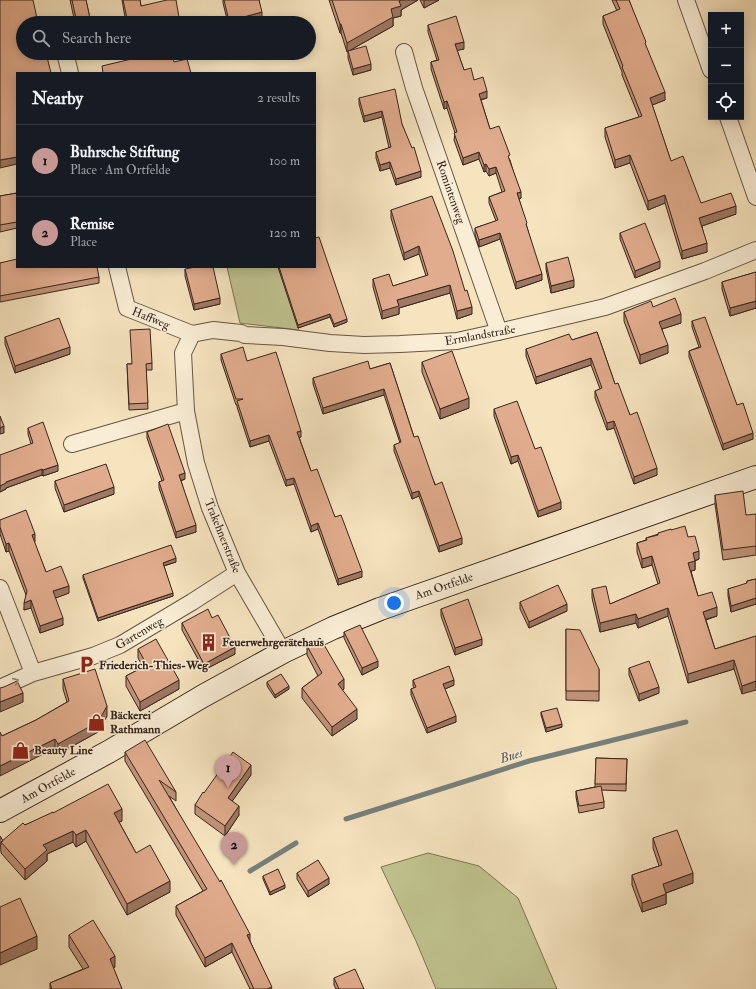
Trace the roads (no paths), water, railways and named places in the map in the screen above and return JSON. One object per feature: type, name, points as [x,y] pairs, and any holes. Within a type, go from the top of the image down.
[{"type":"main road","name":"Am Ortfelde","points":[[0,811],[110,751],[203,696],[282,652],[333,628],[380,609],[756,477]]},
{"type":"street","points":[[686,0],[708,62]]},
{"type":"street","name":"Romintenweg","points":[[404,52],[414,88],[500,332]]},
{"type":"street","points":[[67,60],[70,72]]},
{"type":"street","points":[[729,120],[756,198]]},
{"type":"street","name":"Ermlandstraße","points":[[192,334],[213,330],[241,333],[245,335],[364,345],[457,341],[605,307],[705,271],[756,250]]},
{"type":"street","name":"Haffweg","points":[[117,268],[127,308],[192,334]]},
{"type":"street","name":"Trakehnerstraße","points":[[192,334],[183,353],[186,411],[196,463],[208,501],[237,574],[282,652]]},
{"type":"street","points":[[72,444],[186,411]]},
{"type":"street","name":"Gartenweg","points":[[0,688],[33,674],[93,656],[120,645],[237,574]]},
{"type":"street","points":[[0,588],[33,674]]},
{"type":"waterway","name":"Bues","points":[[346,819],[529,761],[686,722]]},
{"type":"waterway","name":"Bues","points":[[250,871],[296,843]]},
{"type":"place","name":"Feuerwehrgerätehaus","points":[[209,642]]},
{"type":"place","name":"Friederich-Thies-Weg","points":[[86,665]]},
{"type":"place","name":"Bäckerei Rathmann","points":[[97,722]]},
{"type":"place","name":"Beauty Line","points":[[21,750]]},
{"type":"place","name":"Buhrsche Stiftung","points":[[228,788]]},
{"type":"place","name":"Remise","points":[[234,865]]}]
